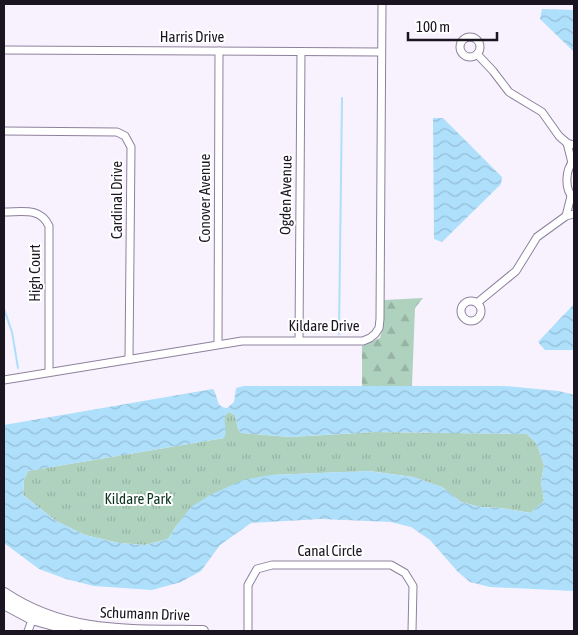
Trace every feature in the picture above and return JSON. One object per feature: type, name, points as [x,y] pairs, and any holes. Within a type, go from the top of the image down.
[{"type":"street","name":"Kildare Drive","points":[[4,380],[242,341],[363,341],[373,336],[379,328],[380,319],[380,52],[382,4]]},
{"type":"street","name":"Harris Drive","points":[[4,50],[380,52]]},
{"type":"street","name":"Conover Avenue","points":[[218,344],[219,51]]},
{"type":"street","name":"Ogden Avenue","points":[[298,340],[302,52]]},
{"type":"street","points":[[477,54],[494,71],[509,92],[542,112],[557,133],[570,144],[573,161],[567,172],[566,182],[573,197],[566,216]]},
{"type":"street","name":"Cardinal Drive","points":[[4,131],[117,132],[125,136],[131,147],[130,358]]},
{"type":"street","name":"High Court","points":[[4,212],[35,212],[45,218],[49,226],[49,372]]},
{"type":"street","points":[[477,303],[516,271],[537,237],[566,216],[574,214]]},
{"type":"street","name":"Canal Circle","points":[[248,631],[248,585],[257,569],[272,565],[391,565],[405,573],[413,586],[412,631]]},
{"type":"street","name":"Schumann Drive","points":[[4,593],[34,615],[109,630],[203,631]]},
{"type":"street","name":"Schumann Drive","points":[[4,604],[75,631]]},
{"type":"street","points":[[28,631],[34,615]]},
{"type":"green space","points":[[423,298],[415,308],[412,386],[362,386],[362,346],[380,338],[383,326],[384,300]]},
{"type":"green space","name":"Kildare Park","points":[[229,412],[235,415],[238,429],[241,433],[290,437],[375,432],[527,434],[537,444],[544,465],[541,482],[544,501],[531,513],[480,507],[461,502],[442,487],[413,477],[369,471],[271,475],[176,526],[168,539],[145,545],[119,543],[85,535],[56,521],[23,495],[24,480],[28,471],[224,438],[224,418]]},
{"type":"water","points":[[542,9],[574,10],[574,52],[540,19]]},
{"type":"water","points":[[433,118],[443,118],[502,177],[501,184],[442,242],[434,239]]},
{"type":"water","points":[[574,304],[574,350],[545,350],[538,342]]},
{"type":"water","points":[[244,386],[504,386],[559,391],[574,395],[574,591],[490,587],[470,582],[458,572],[430,540],[411,527],[391,522],[321,519],[251,523],[220,545],[201,571],[181,582],[152,590],[94,586],[66,579],[39,569],[4,543],[4,425],[213,389],[219,404],[227,408],[234,402],[236,388]],"holes":[[[229,412],[235,415],[238,429],[241,433],[290,437],[375,432],[527,434],[537,444],[544,465],[541,482],[544,501],[530,513],[501,508],[480,507],[461,502],[442,487],[413,477],[368,471],[271,475],[243,480],[210,495],[191,507],[168,539],[145,545],[119,543],[85,535],[56,521],[23,495],[24,480],[28,471],[224,438],[226,432],[225,416]]]},
{"type":"waterway","points":[[339,334],[342,98]]},
{"type":"waterway","points":[[4,309],[12,332],[18,368]]}]
